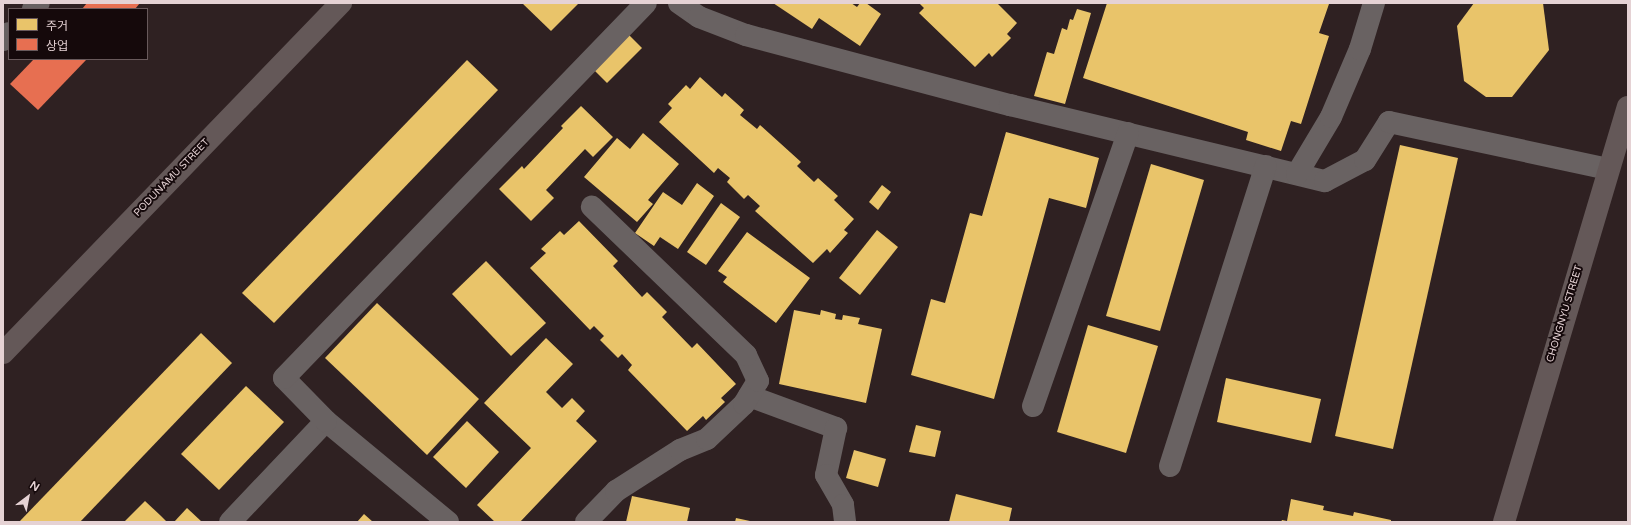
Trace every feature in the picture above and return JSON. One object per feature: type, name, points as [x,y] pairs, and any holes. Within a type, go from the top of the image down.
[{"type":"main road","name":"PODUNAMU STREET","points":[[3,353],[341,3]]},
{"type":"main road","name":"CHONGNYU STREET","points":[[1504,522],[1608,169],[1628,107]]},
{"type":"street","points":[[448,522],[326,421],[284,378],[646,3]]},
{"type":"street","points":[[679,3],[699,17],[746,35],[1010,105],[1325,180],[1365,160],[1389,122],[1608,169]]},
{"type":"street","points":[[1298,174],[1331,117],[1360,49],[1374,3]]},
{"type":"street","points":[[1034,406],[1128,133]]},
{"type":"street","points":[[1170,466],[1266,166]]},
{"type":"street","points":[[586,522],[616,491],[680,450],[707,439],[744,404],[758,381],[746,355],[592,207]]},
{"type":"street","points":[[749,396],[836,428],[826,475],[842,505],[845,522]]},
{"type":"street","points":[[230,522],[326,421]]},
{"type":"building: 주거","points":[[522,3],[579,3],[551,31]]},
{"type":"building: 주거","points":[[773,3],[851,3],[857,7],[860,3],[866,3],[881,14],[860,46],[819,18],[812,29]]},
{"type":"building: 주거","points":[[919,3],[999,3],[998,4],[1017,23],[1007,34],[1011,38],[992,57],[989,53],[975,67],[919,13],[924,8]]},
{"type":"building: 주거","points":[[1107,3],[1329,4],[1319,33],[1329,36],[1301,124],[1291,121],[1281,151],[1246,140],[1248,132],[1083,78]]},
{"type":"building: 주거","points":[[1474,3],[1543,3],[1549,50],[1512,97],[1486,97],[1464,81],[1457,26]]},
{"type":"building: 주거","points":[[1077,9],[1091,13],[1065,104],[1034,96],[1047,52],[1054,54],[1062,28],[1067,30],[1070,19],[1073,20]]},
{"type":"building: 주거","points":[[628,34],[642,48],[607,83],[593,69]]},
{"type":"building: 주거","points":[[467,60],[498,90],[274,323],[242,293]]},
{"type":"building: 주거","points":[[700,77],[722,97],[725,93],[744,110],[740,115],[757,129],[760,125],[801,162],[797,166],[814,182],[818,178],[838,196],[834,200],[854,219],[844,230],[848,233],[830,253],[827,249],[813,263],[755,211],[760,206],[748,195],[744,199],[727,182],[730,178],[718,168],[714,173],[659,122],[672,108],[668,104],[686,85],[690,89]]},
{"type":"building: 주거","points":[[581,106],[613,137],[593,157],[585,149],[546,190],[554,198],[531,221],[499,189],[522,166],[524,169],[563,128],[561,126]]},
{"type":"building: 주거","points":[[1006,132],[1099,158],[1086,208],[1049,198],[994,399],[911,375],[931,299],[945,303],[970,213],[982,216]]},
{"type":"building: 주거","points":[[643,133],[679,164],[648,200],[653,204],[637,222],[584,177],[617,138],[630,149]]},
{"type":"building: 주거","points":[[1400,145],[1458,158],[1393,449],[1335,436]]},
{"type":"building: 주거","points":[[1151,164],[1204,180],[1160,331],[1106,316]]},
{"type":"building: 주거","points":[[697,183],[714,196],[678,249],[660,237],[654,246],[635,233],[663,192],[682,205]]},
{"type":"building: 주거","points":[[882,185],[891,192],[878,210],[869,202]]},
{"type":"building: 주거","points":[[721,203],[740,217],[706,265],[687,252]]},
{"type":"building: 주거","points":[[579,221],[618,261],[613,266],[642,297],[647,292],[667,312],[662,317],[692,348],[697,343],[736,384],[721,398],[725,402],[706,420],[703,416],[687,431],[628,370],[632,365],[622,354],[618,358],[600,340],[604,336],[594,326],[590,330],[530,268],[546,253],[541,249],[560,231],[564,235]]},
{"type":"building: 주거","points":[[877,230],[898,247],[860,295],[839,278]]},
{"type":"building: 주거","points":[[747,232],[810,278],[776,323],[723,282],[727,277],[718,271]]},
{"type":"building: 주거","points":[[486,261],[546,323],[511,356],[452,294]]},
{"type":"building: 주거","points":[[377,303],[479,399],[427,455],[325,358]]},
{"type":"building: 주거","points":[[794,310],[820,315],[821,310],[836,314],[835,319],[842,320],[843,315],[860,318],[858,324],[882,329],[866,403],[779,384]]},
{"type":"building: 주거","points":[[1088,325],[1158,346],[1126,453],[1057,432]]},
{"type":"building: 주거","points":[[201,333],[232,363],[80,522],[19,522]]},
{"type":"building: 주거","points":[[546,338],[573,364],[546,392],[562,408],[572,398],[585,411],[576,421],[597,441],[520,522],[495,522],[477,505],[531,448],[484,403]]},
{"type":"building: 주거","points":[[1226,378],[1321,399],[1311,443],[1217,422]]},
{"type":"building: 주거","points":[[246,386],[284,422],[219,490],[181,454]]},
{"type":"building: 주거","points":[[467,421],[499,452],[466,488],[433,457]]},
{"type":"building: 주거","points":[[916,425],[941,431],[935,457],[909,452]]},
{"type":"building: 주거","points":[[854,450],[886,459],[878,487],[846,478]]},
{"type":"building: 주거","points":[[956,494],[1012,508],[1009,522],[949,522]]},
{"type":"building: 주거","points":[[632,496],[690,508],[687,522],[626,522]]},
{"type":"building: 주거","points":[[1291,499],[1324,506],[1323,510],[1353,516],[1354,512],[1391,520],[1391,522],[1281,522],[1282,520],[1287,521]]},
{"type":"building: 주거","points":[[145,501],[161,516],[167,522],[124,522]]},
{"type":"building: 주거","points":[[187,508],[202,522],[174,522]]},
{"type":"building: 주거","points":[[364,514],[373,522],[357,522]]},
{"type":"building: 주거","points":[[736,518],[750,521],[750,522],[735,522]]},
{"type":"building: 상업","points":[[87,3],[140,3],[136,8],[83,8]]},
{"type":"building: 상업","points":[[33,60],[86,60],[38,110],[10,84]]}]
